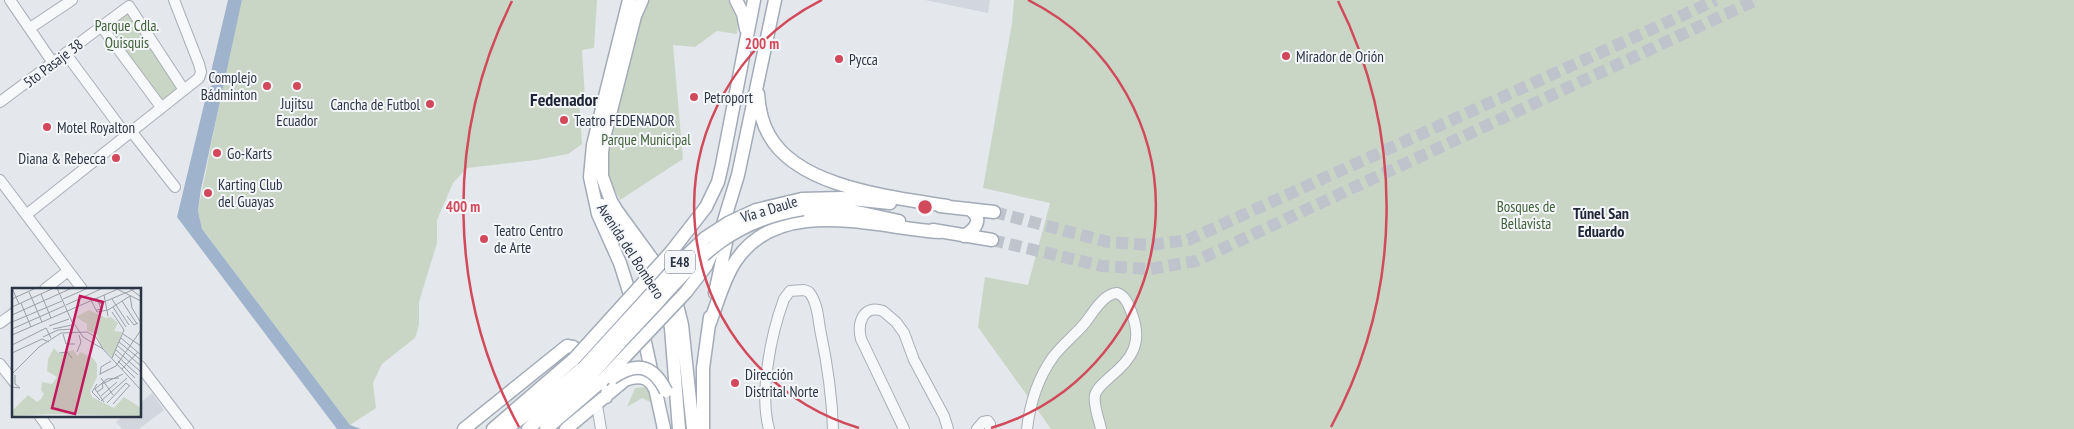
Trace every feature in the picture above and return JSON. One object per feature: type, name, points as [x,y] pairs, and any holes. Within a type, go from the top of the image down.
[{"type":"main road","name":"Avenida del Bombero","points":[[629,0],[593,145],[590,177],[598,214],[626,280],[662,392],[664,429]]},
{"type":"main road","points":[[642,0],[635,16],[604,138],[602,176],[617,211],[658,266],[676,296],[682,325],[693,429]]},
{"type":"main road","points":[[736,0],[743,14],[747,39]]},
{"type":"main road","name":"Vía a Daule","points":[[493,429],[592,372],[671,252],[706,207],[718,182],[722,165],[754,0]]},
{"type":"main road","points":[[703,429],[703,368],[709,325],[775,0]]},
{"type":"main road","points":[[757,86],[761,114],[768,134],[788,158],[812,173],[838,184],[947,206]]},
{"type":"main road","name":"Vía a Daule","points":[[528,429],[686,292],[706,266],[720,234],[738,175]]},
{"type":"main road","name":"Avenida del Bombero","points":[[593,193],[656,284],[666,304],[671,328],[679,429]]},
{"type":"main road","name":"Vía a Daule","points":[[505,429],[592,372],[689,267],[712,246],[758,221],[787,212],[803,204],[842,198],[947,206],[994,212]]},
{"type":"main road","name":"Vía a Daule","points":[[803,204],[857,211],[940,232],[992,240]]},
{"type":"main road","points":[[964,236],[974,229],[977,222],[976,215],[969,209]]},
{"type":"main road","points":[[709,325],[735,263],[750,244],[772,231],[801,222],[834,220],[857,221],[912,230],[940,232]]},
{"type":"main road","points":[[464,429],[566,347],[573,348],[606,380],[609,386],[602,401]]},
{"type":"main road","points":[[546,429],[590,394],[592,372],[624,371],[643,368],[658,378],[675,429]]},
{"type":"main road","points":[[566,429],[625,380],[636,377],[646,378],[662,392]]},
{"type":"street","points":[[10,0],[53,63]]},
{"type":"street","points":[[30,28],[72,0]]},
{"type":"street","points":[[26,215],[198,78],[201,72],[174,0]]},
{"type":"street","name":"5to Pasaje 38","points":[[0,102],[129,6],[184,90]]},
{"type":"street","points":[[101,26],[161,107]]},
{"type":"street","points":[[66,54],[128,133],[175,187]]},
{"type":"street","points":[[0,180],[81,288]]},
{"type":"street","points":[[46,288],[68,271]]},
{"type":"street","points":[[770,429],[766,402],[768,365],[784,299],[790,291],[798,289],[809,292],[815,302],[827,360],[833,429]]},
{"type":"street","points":[[1027,429],[1033,397],[1054,356],[1081,328],[1105,298],[1117,293],[1125,298],[1137,332],[1133,351],[1129,358],[1101,386],[1095,396],[1101,429]]},
{"type":"street","points":[[904,429],[862,342],[859,323],[863,315],[870,311],[883,311],[901,328],[914,360],[941,411],[948,429]]},
{"type":"street","points":[[0,323],[12,314]]},
{"type":"street","points":[[0,364],[12,379]]},
{"type":"street","points":[[141,367],[188,429]]},
{"type":"street","points":[[601,429],[602,401]]},
{"type":"street","points":[[40,416],[49,429]]},
{"type":"street","points":[[976,429],[986,421],[990,423],[990,429]]},
{"type":"shaded area","points":[[925,0],[990,0],[988,13]]},
{"type":"shaded area","points":[[152,393],[164,410],[139,429],[122,429],[116,422],[123,416],[141,416],[141,402]]},
{"type":"green space","points":[[242,0],[597,0],[594,48],[582,50],[585,98],[579,99],[582,144],[568,154],[536,160],[467,168],[453,183],[437,220],[437,243],[419,302],[419,325],[415,338],[382,364],[373,383],[376,408],[350,425],[202,229],[198,211]]},
{"type":"green space","name":"Parque Municipal","points":[[650,0],[728,0],[738,22],[737,34],[717,31],[695,47],[673,45],[683,159],[620,200],[607,175],[608,148],[643,9]]},
{"type":"green space","name":"Bosques de Bellavista","points":[[1014,0],[2074,0],[2074,429],[1051,429],[978,327],[985,277],[1028,285],[1050,203],[983,188],[1012,23]]},
{"type":"green space","name":"Parque Cdla. Quisquis","points":[[129,6],[184,90],[161,107],[101,26]]},
{"type":"green space","points":[[646,387],[654,389],[652,403],[642,398],[627,407],[635,388]]},
{"type":"water","points":[[228,0],[242,0],[201,189],[198,211],[202,229],[350,425],[361,429],[337,429],[177,217],[208,88],[216,83],[210,76]]},
{"type":"tunnel","points":[[994,212],[1108,242],[1150,245],[1188,240],[1716,0]]},
{"type":"tunnel","points":[[992,240],[1102,266],[1150,269],[1196,261],[1756,0]]},
{"type":"place","name":"Mirador de Orión","points":[[1286,56]]},
{"type":"place","name":"Pycca","points":[[839,59]]},
{"type":"place","name":"Complejo Bádminton","points":[[267,86]]},
{"type":"place","name":"Jujitsu Ecuador","points":[[297,86]]},
{"type":"place","name":"Petroport","points":[[694,97]]},
{"type":"place","name":"Cancha de Futbol","points":[[430,104]]},
{"type":"place","name":"Teatro FEDENADOR","points":[[564,120]]},
{"type":"place","name":"Motel Royalton","points":[[47,127]]},
{"type":"place","name":"Go-Karts","points":[[217,153]]},
{"type":"place","name":"Diana & Rebecca","points":[[116,158]]},
{"type":"place","name":"Karting Club del Guayas","points":[[208,193]]},
{"type":"place","name":"Teatro Centro de Arte","points":[[484,239]]},
{"type":"place","name":"Dirección Distrital Norte","points":[[735,383]]},
{"type":"district","name":"Fedenador","points":[[564,99]]},
{"type":"district","name":"Túnel San Eduardo","points":[[1601,222]]}]
